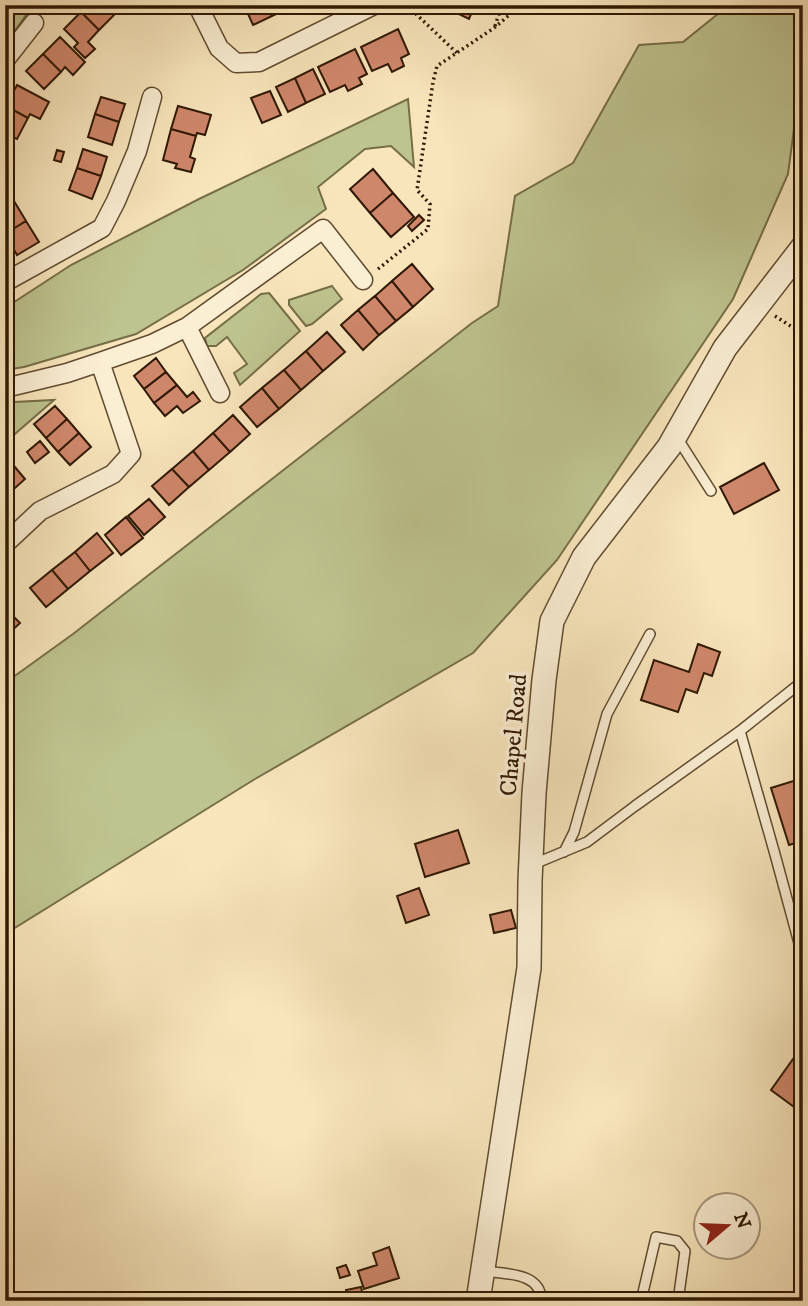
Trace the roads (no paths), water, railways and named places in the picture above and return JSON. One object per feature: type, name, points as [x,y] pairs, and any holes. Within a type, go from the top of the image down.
[{"type":"street","points":[[199,5],[219,48],[236,63],[259,62],[373,5]]},
{"type":"street","points":[[5,60],[34,23]]},
{"type":"street","points":[[5,282],[102,228],[137,150],[152,97]]},
{"type":"street","points":[[5,388],[100,362],[152,344],[187,327],[323,229],[363,280]]},
{"type":"street","name":"Chapel Road","points":[[478,1301],[529,968],[534,793],[552,621],[584,557],[669,447],[725,348],[803,247]]},
{"type":"street","points":[[187,327],[220,393]]},
{"type":"street","points":[[8,541],[40,511],[113,474],[131,454],[100,362]]},
{"type":"lane","points":[[676,435],[711,491]]},
{"type":"lane","points":[[564,853],[574,832],[607,714],[650,634]]},
{"type":"lane","points":[[531,865],[587,842],[740,731],[803,681]]},
{"type":"lane","points":[[740,731],[803,958]]},
{"type":"lane","points":[[641,1301],[656,1237],[677,1241],[685,1251],[678,1301]]},
{"type":"lane","points":[[482,1271],[520,1276],[534,1282],[541,1294],[541,1301]]}]
